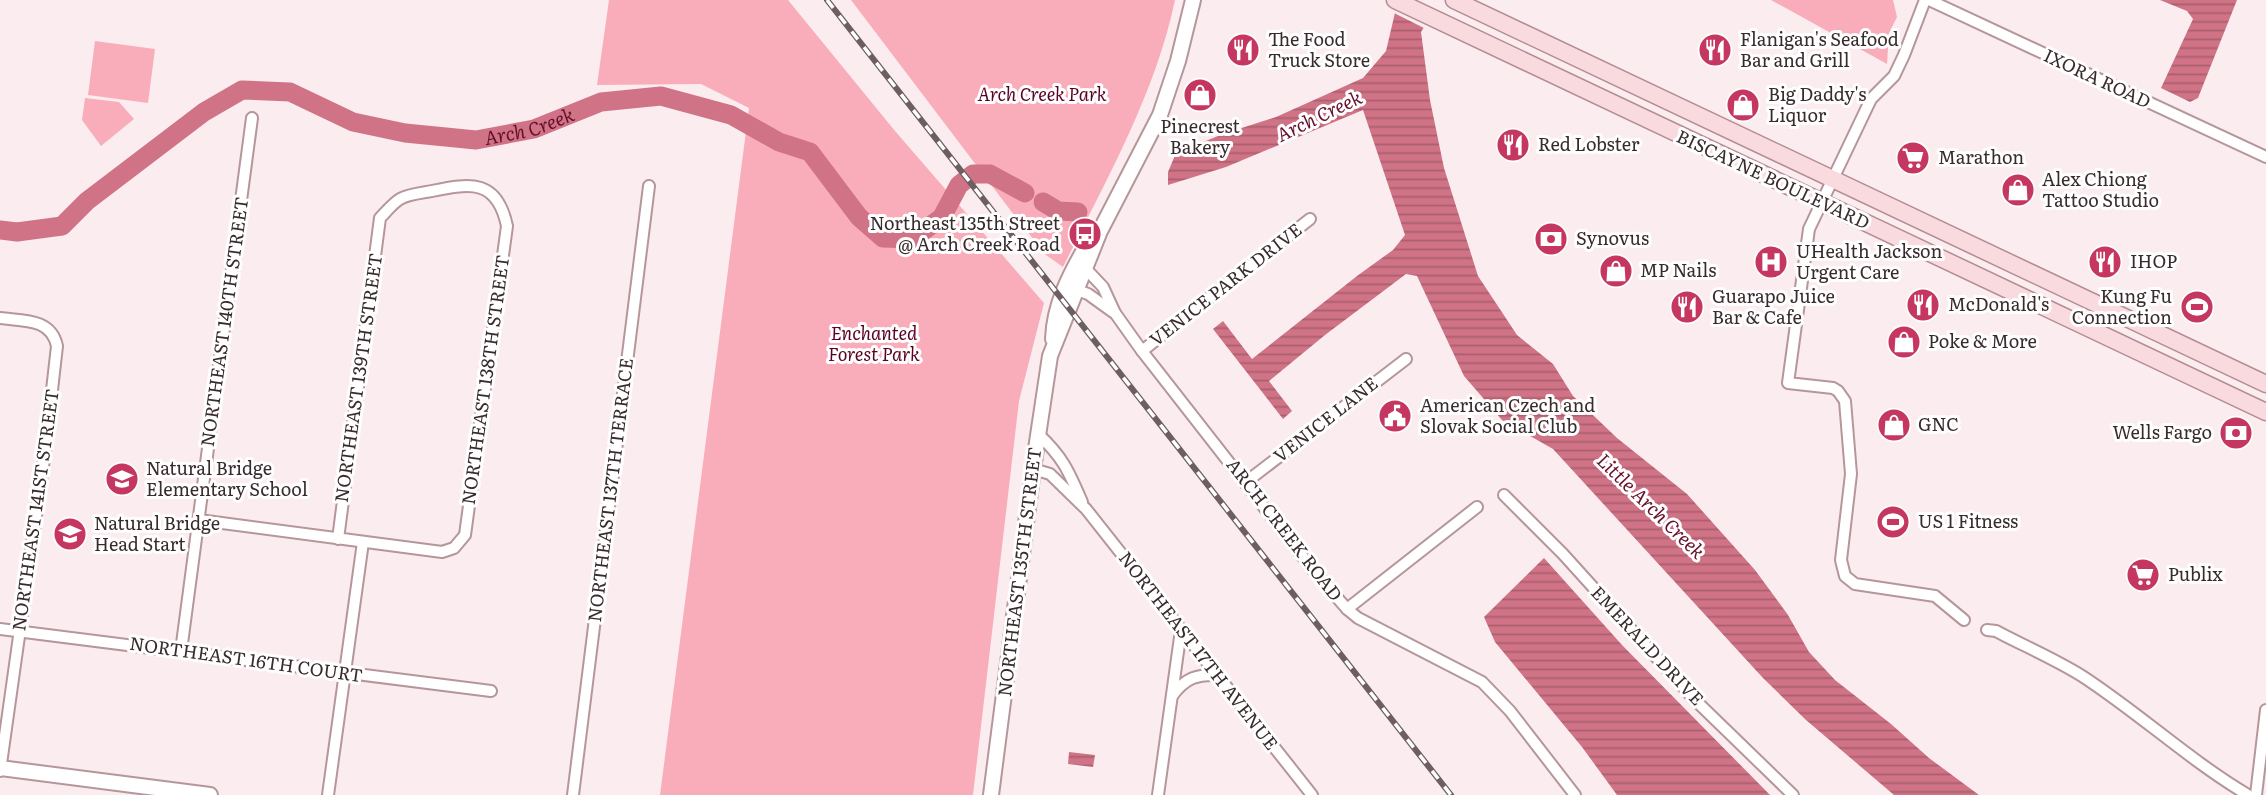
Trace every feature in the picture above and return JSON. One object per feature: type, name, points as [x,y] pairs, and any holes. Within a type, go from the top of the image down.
[{"type":"main road","name":"NORTHEAST 135TH STREET","points":[[1053,349],[1100,231],[1160,115],[1178,61],[1193,0]]},
{"type":"main road","name":"BISCAYNE BOULEVARD","points":[[1395,0],[2263,410]]},
{"type":"main road","name":"BISCAYNE BOULEVARD","points":[[1454,0],[2266,384]]},
{"type":"main road","name":"NORTHEAST 135TH STREET","points":[[991,795],[1033,469],[1053,349],[1054,320],[1075,265],[1093,235],[1100,231]]},
{"type":"main road","points":[[0,769],[163,792],[210,795]]},
{"type":"street","points":[[1927,0],[1894,76],[1871,99],[1810,229],[1788,383],[1833,388],[1844,401],[1851,474],[1841,560],[1845,576],[1855,584],[1935,596],[1964,620]]},
{"type":"street","name":"IXORA ROAD","points":[[1927,0],[2266,157]]},
{"type":"street","name":"NORTHEAST 140TH STREET","points":[[181,651],[252,118]]},
{"type":"street","name":"NORTHEAST 138TH STREET","points":[[363,542],[442,552],[454,548],[465,535],[507,226],[503,210],[493,194],[481,187],[463,185],[400,198],[380,218]]},
{"type":"street","name":"NORTHEAST 137TH TERRACE","points":[[573,795],[649,186]]},
{"type":"street","name":"NORTHEAST 139TH STREET","points":[[338,539],[380,218]]},
{"type":"street","name":"VENICE PARK DRIVE","points":[[1143,351],[1310,219]]},
{"type":"street","name":"ARCH CREEK ROAD","points":[[1085,268],[1103,288],[1115,313],[1143,351],[1313,570],[1347,609],[1358,618],[1482,682],[1510,711],[1575,795]]},
{"type":"street","name":"ARCH CREEK ROAD","points":[[1077,290],[1088,294],[1115,313]]},
{"type":"street","name":"NORTHEAST 141ST STREET","points":[[0,318],[42,324],[52,332],[57,346],[0,769]]},
{"type":"street","name":"VENICE LANE","points":[[1246,482],[1406,359]]},
{"type":"street","name":"NORTHEAST 17TH AVENUE","points":[[1038,434],[1066,464],[1084,508]]},
{"type":"street","name":"NORTHEAST 17TH AVENUE","points":[[1033,469],[1050,474],[1084,508],[1312,795]]},
{"type":"street","name":"EMERALD DRIVE","points":[[1504,495],[1563,554],[1694,699],[1793,795]]},
{"type":"street","points":[[1347,609],[1477,507]]},
{"type":"street","points":[[199,520],[363,542],[328,795]]},
{"type":"street","name":"NORTHEAST 16TH COURT","points":[[0,629],[491,691]]},
{"type":"street","points":[[1158,795],[1181,630]]},
{"type":"street","points":[[1987,630],[1996,631],[2080,675],[2156,728],[2201,765],[2248,795]]},
{"type":"street","points":[[1170,698],[1187,679],[1200,675],[1218,675]]},
{"type":"street","points":[[2256,795],[2266,710]]},
{"type":"green space","name":"Enchanted Forest Park","points":[[609,0],[788,0],[895,131],[1044,303],[1019,401],[973,795],[660,795],[749,108],[701,84],[597,85]]},
{"type":"green space","name":"Arch Creek Park","points":[[851,0],[1175,0],[1155,70],[1142,103],[1063,267],[1046,255],[1014,215]]},
{"type":"green space","points":[[1771,0],[1893,0],[1897,17],[1889,33],[1887,64]]},
{"type":"green space","points":[[95,41],[155,49],[148,103],[88,95]]},
{"type":"green space","points":[[85,98],[119,102],[134,119],[101,146],[82,120]]},
{"type":"water","name":"Little Arch Creek","points":[[1398,0],[1441,0],[1421,32],[1430,100],[1444,168],[1478,276],[1517,335],[1553,364],[1573,396],[1617,438],[1687,494],[1755,570],[1788,615],[1809,652],[1835,680],[1929,758],[1979,795],[1894,795],[1806,720],[1763,678],[1553,449],[1502,420],[1464,376],[1417,276],[1406,274],[1269,381],[1292,411],[1283,419],[1213,329],[1223,321],[1252,359],[1393,250],[1405,235],[1363,110],[1226,167],[1168,185],[1168,172],[1176,153],[1276,117],[1363,78],[1386,51]]},
{"type":"water","points":[[2160,0],[2237,0],[2198,98],[2190,102],[2161,88],[2193,19],[2187,11]]},
{"type":"water","points":[[1544,558],[1622,645],[1770,795],[1617,795],[1582,747],[1495,642],[1484,617]]},
{"type":"water","points":[[1069,752],[1095,755],[1093,767],[1068,764]]},
{"type":"pier","points":[[1394,0],[1443,0],[1426,29],[1392,12]]},
{"type":"waterway","name":"Arch Creek","points":[[0,230],[17,232],[62,226],[87,201],[204,112],[242,90],[290,92],[353,122],[405,133],[476,140],[534,129],[601,102],[661,96],[731,115],[779,142],[810,152],[859,217],[883,238],[913,239],[942,217],[959,185],[973,174],[990,174],[1025,193]]},
{"type":"waterway","name":"Arch Creek","points":[[1043,202],[1058,211],[1078,212]]},
{"type":"railway","points":[[827,0],[1451,795]]},
{"type":"place","name":"The Food Truck Store","points":[[1243,50]]},
{"type":"place","name":"Flanigan's Seafood Bar and Grill","points":[[1715,50]]},
{"type":"place","name":"Pinecrest Bakery","points":[[1200,95]]},
{"type":"place","name":"Big Daddy's Liquor","points":[[1743,105]]},
{"type":"place","name":"Red Lobster","points":[[1513,145]]},
{"type":"place","name":"Marathon","points":[[1913,158]]},
{"type":"place","name":"Alex Chiong Tattoo Studio","points":[[2018,190]]},
{"type":"place","name":"Northeast 135th Street @ Arch Creek Road","points":[[1085,234]]},
{"type":"place","name":"Synovus","points":[[1551,239]]},
{"type":"place","name":"UHealth Jackson Urgent Care","points":[[1771,262]]},
{"type":"place","name":"IHOP","points":[[2105,262]]},
{"type":"place","name":"MP Nails","points":[[1616,271]]},
{"type":"place","name":"McDonald's","points":[[1923,305]]},
{"type":"place","name":"Guarapo Juice Bar & Cafe","points":[[1687,307]]},
{"type":"place","name":"Kung Fu Connection","points":[[2197,307]]},
{"type":"place","name":"Poke & More","points":[[1904,342]]},
{"type":"place","name":"American Czech and Slovak Social Club","points":[[1395,416]]},
{"type":"place","name":"GNC","points":[[1894,425]]},
{"type":"place","name":"Wells Fargo","points":[[2236,433]]},
{"type":"place","name":"Natural Bridge Elementary School","points":[[122,479]]},
{"type":"place","name":"US 1 Fitness","points":[[1893,522]]},
{"type":"place","name":"Natural Bridge Head Start","points":[[70,534]]},
{"type":"place","name":"Publix","points":[[2143,575]]}]
